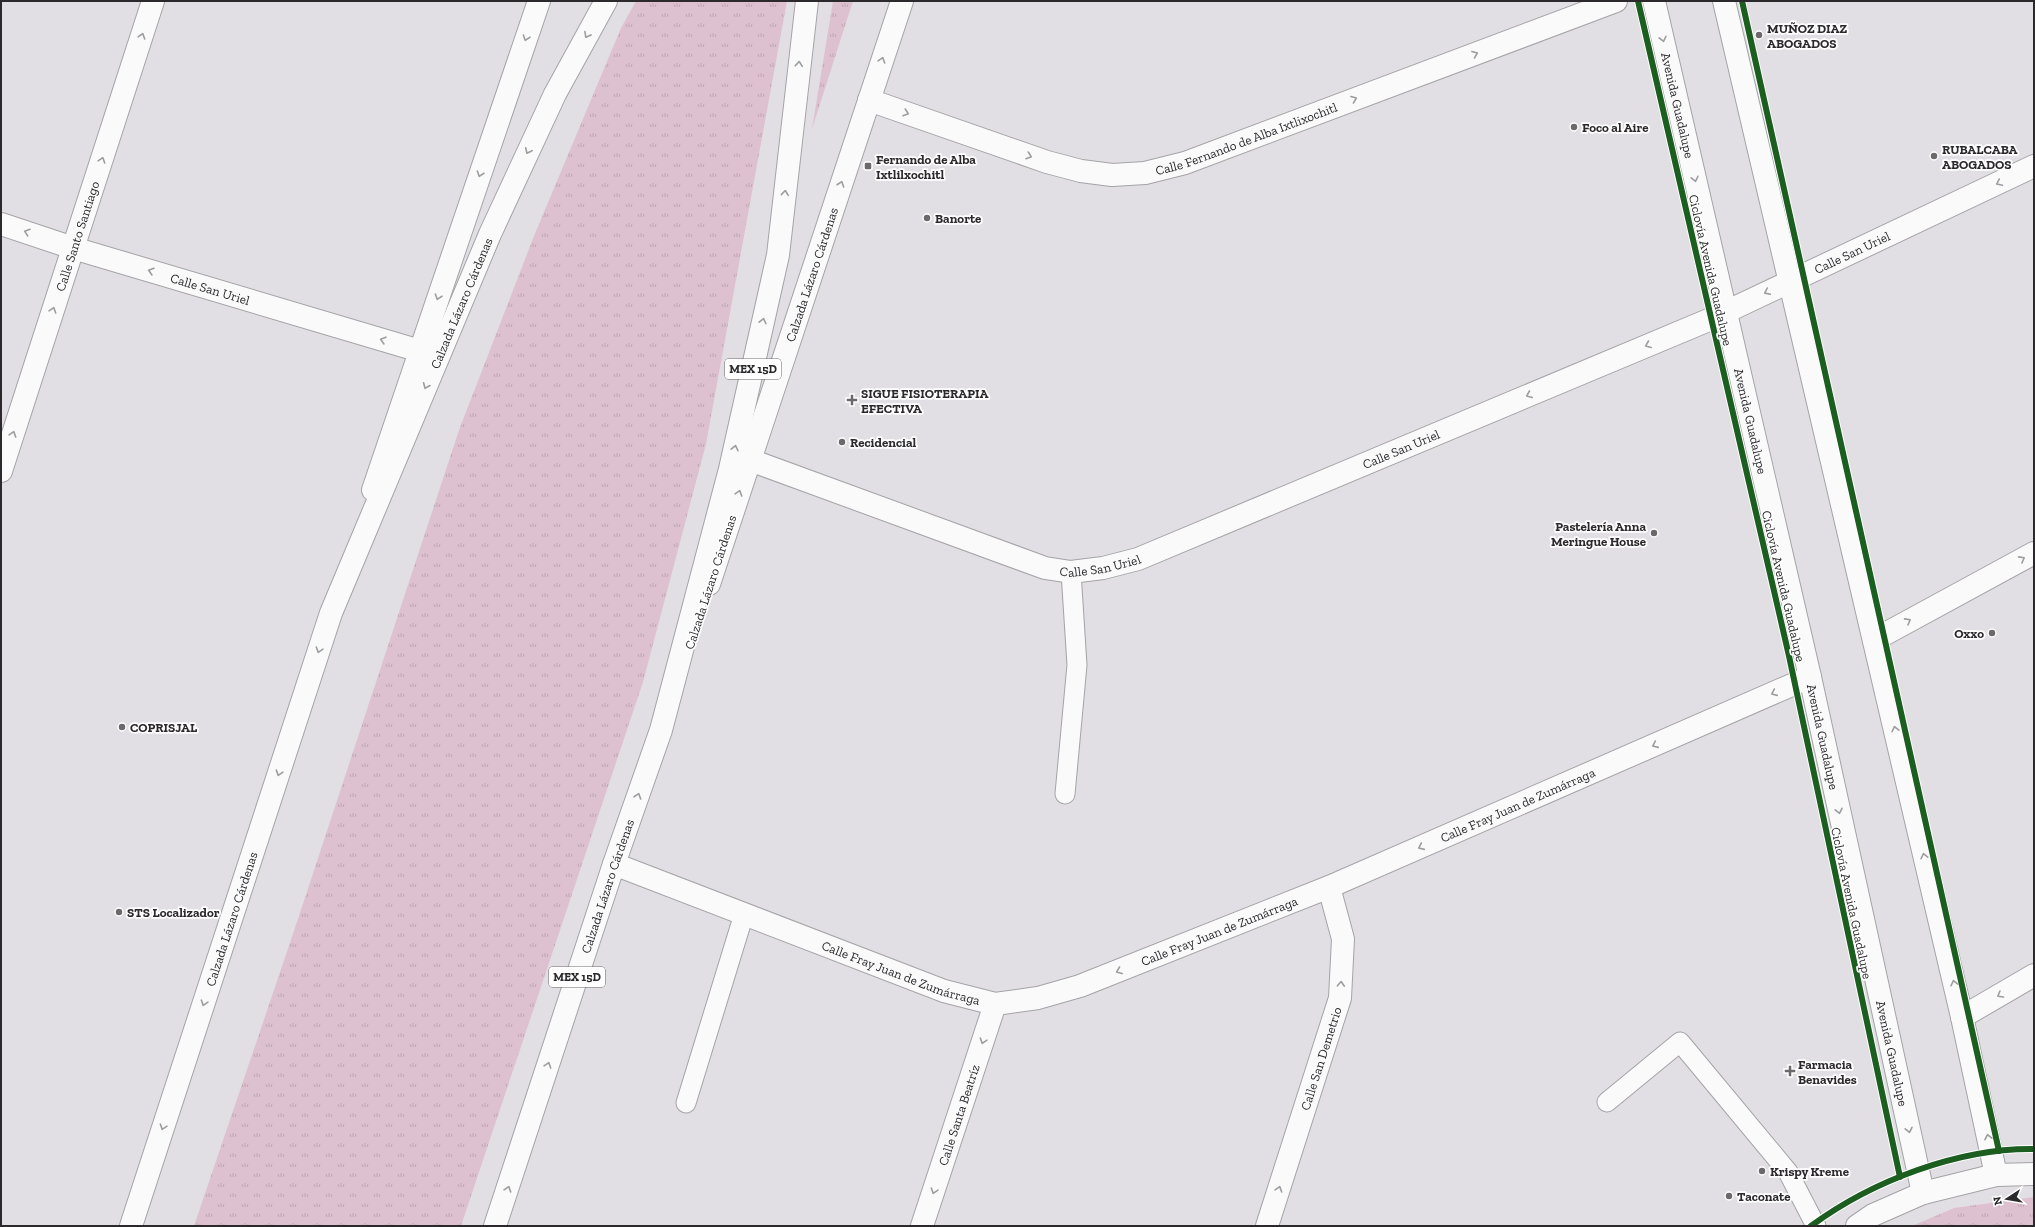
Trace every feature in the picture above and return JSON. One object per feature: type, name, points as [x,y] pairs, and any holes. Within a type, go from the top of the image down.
[{"type":"main road","name":"Calle Santo Santiago","points":[[1,471],[153,1]]},
{"type":"main road","name":"Calzada Lázaro Cárdenas","points":[[131,1226],[331,613],[539,1]]},
{"type":"main road","name":"Calzada Lázaro Cárdenas","points":[[331,613],[490,234],[555,94],[606,1]]},
{"type":"main road","name":"Calzada Lázaro Cárdenas","points":[[661,730],[730,469],[778,255],[806,1]]},
{"type":"main road","name":"Calzada Lázaro Cárdenas","points":[[495,1226],[614,864],[661,730],[902,1]]},
{"type":"main road","name":"Calle Fernando de Alba Ixtlixochitl","points":[[869,100],[1047,162],[1081,171],[1112,175],[1145,173],[1185,163],[1616,1]]},
{"type":"main road","name":"Avenida Guadalupe","points":[[1654,1],[1810,677],[1923,1193]]},
{"type":"main road","points":[[1724,1],[1962,1017],[1996,1175]]},
{"type":"main road","name":"Calle San Uriel","points":[[750,460],[1044,568],[1071,572],[1103,568],[1138,559],[1726,312],[2034,166]]},
{"type":"main road","name":"Calle San Uriel","points":[[1,224],[73,248],[420,351]]},
{"type":"main road","points":[[1874,640],[2034,553]]},
{"type":"main road","name":"Calle Fray Juan de Zumárraga","points":[[614,864],[944,991],[995,1004],[1038,998],[1080,986],[1328,887],[1810,677]]},
{"type":"main road","name":"Calle San Demetrio","points":[[1267,1226],[1340,998],[1343,939],[1328,887]]},
{"type":"main road","points":[[1962,1017],[2034,975]]},
{"type":"main road","name":"Calle Santa Beatríz","points":[[922,1226],[995,1004]]},
{"type":"main road","points":[[1857,1226],[1873,1216],[1923,1193],[1996,1175],[2034,1174]]},
{"type":"lane","points":[[1065,794],[1077,665],[1071,572]]},
{"type":"lane","points":[[686,1103],[744,914]]},
{"type":"lane","points":[[1607,1102],[1680,1042],[1788,1172],[1816,1226]]},
{"type":"green space","points":[[636,1],[787,1],[706,444],[643,682],[461,1226],[194,1226],[296,925],[459,430],[534,236],[621,28]]},
{"type":"green space","points":[[833,1],[853,1],[812,129]]},
{"type":"green space","points":[[2034,1197],[2034,1226],[1912,1226],[1954,1208]]},
{"type":"cycle path","name":"Ciclovía Avenida Guadalupe","points":[[1638,1],[1789,656],[1900,1177]]},
{"type":"cycle path","points":[[1742,1],[1999,1151]]},
{"type":"cycle path","points":[[1811,1226],[1861,1195],[1917,1170],[1976,1154],[2005,1150],[2034,1149]]},
{"type":"place","name":"MUÑOZ DIAZ ABOGADOS","points":[[1759,35]]},
{"type":"place","name":"Foco al Aire","points":[[1574,127]]},
{"type":"place","name":"RUBALCABA ABOGADOS","points":[[1934,156]]},
{"type":"place","name":"Fernando de Alba Ixtlilxochitl","points":[[868,166]]},
{"type":"place","name":"Banorte","points":[[927,218]]},
{"type":"place","name":"SIGUE FISIOTERAPIA EFECTIVA","points":[[852,400]]},
{"type":"place","name":"Recidencial","points":[[842,442]]},
{"type":"place","name":"Pastelería Anna Meringue House","points":[[1654,533]]},
{"type":"place","name":"Oxxo","points":[[1992,633]]},
{"type":"place","name":"COPRISJAL","points":[[122,727]]},
{"type":"place","name":"STS Localizador","points":[[119,912]]},
{"type":"place","name":"Farmacia Benavides","points":[[1790,1071]]},
{"type":"place","name":"Krispy Kreme","points":[[1762,1171]]},
{"type":"place","name":"Taconate","points":[[1729,1196]]}]
